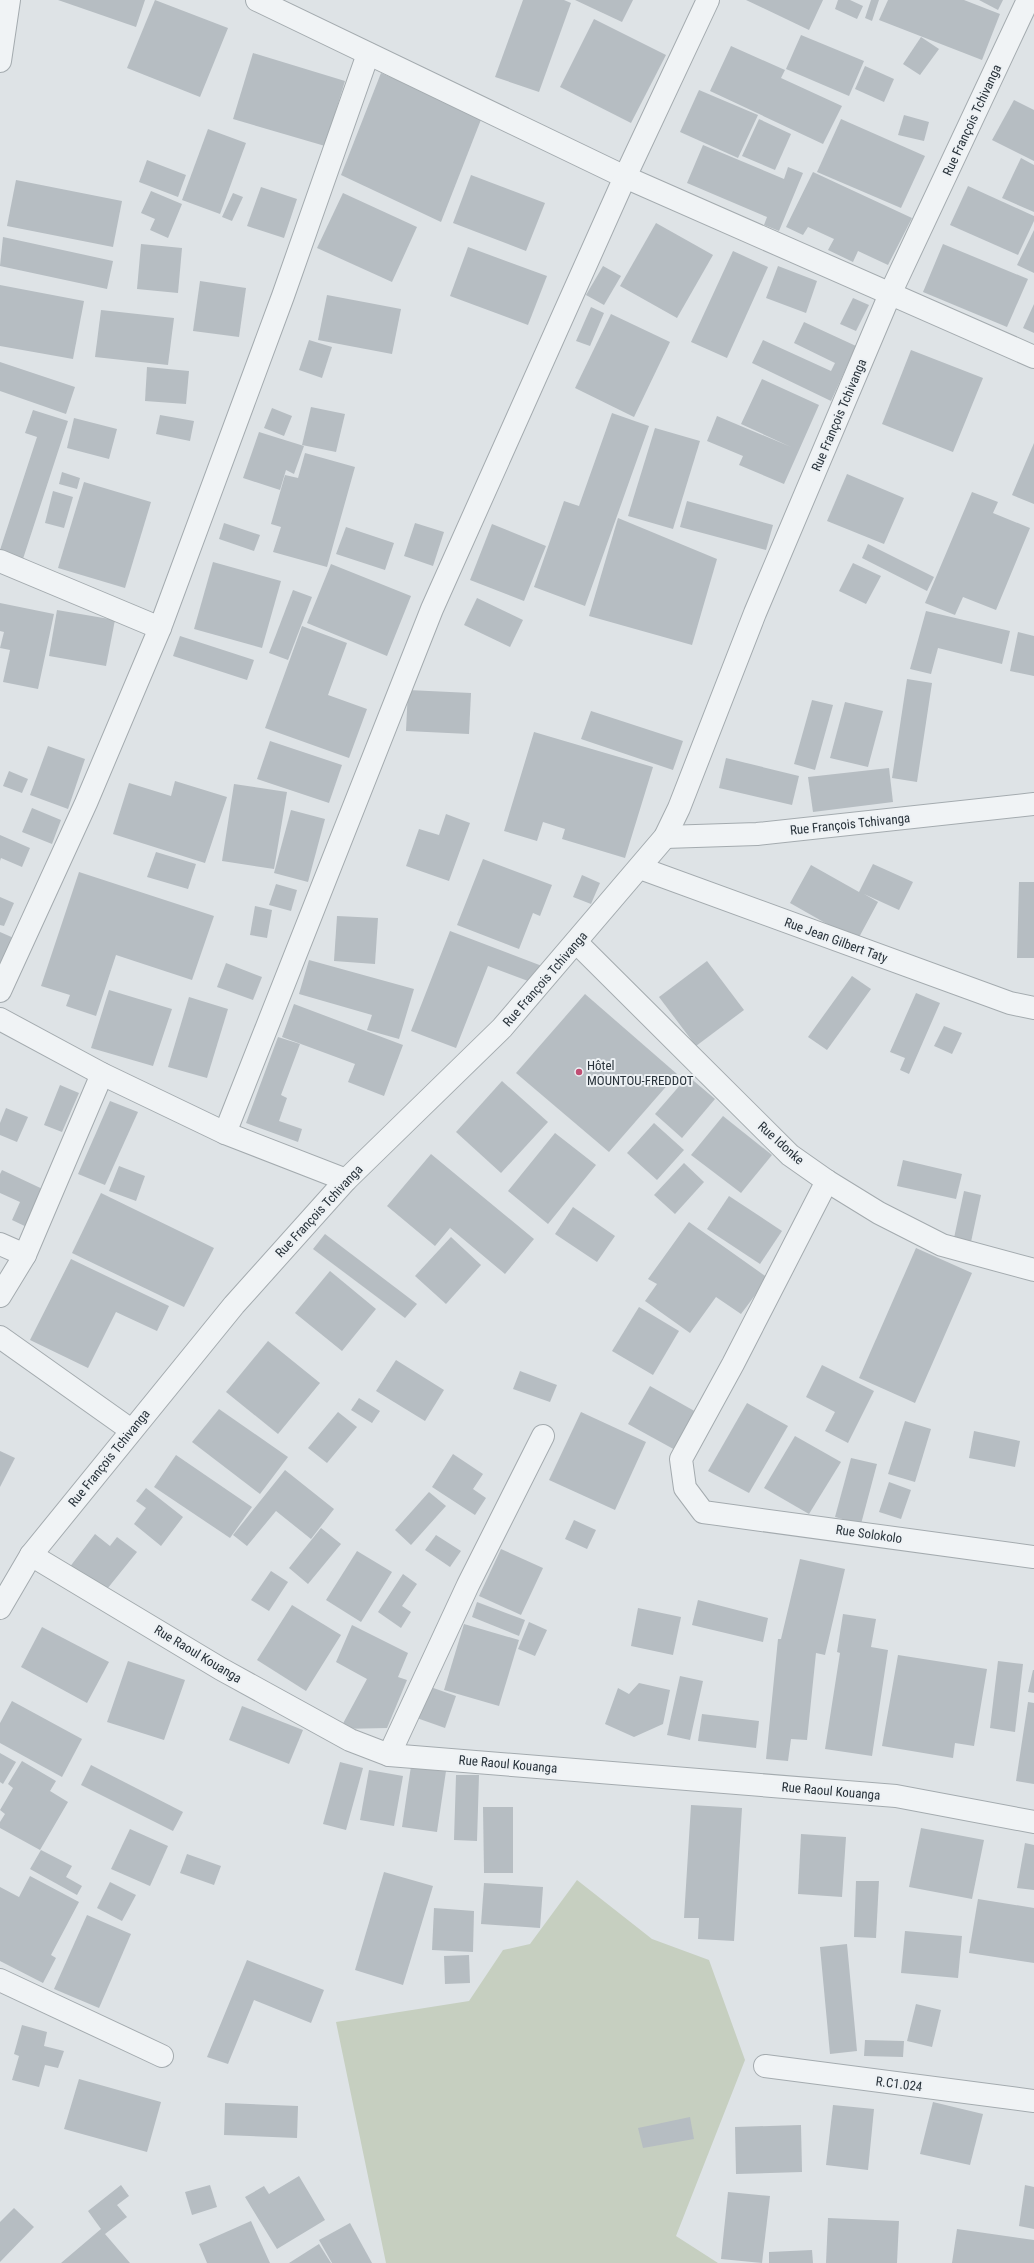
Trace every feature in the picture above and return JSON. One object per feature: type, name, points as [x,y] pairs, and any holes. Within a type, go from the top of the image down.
[{"type":"street","points":[[0,61],[9,0]]},
{"type":"street","points":[[257,0],[625,177],[1034,356]]},
{"type":"street","points":[[225,1133],[432,609],[625,177],[708,0]]},
{"type":"street","name":"Rue François Tchivanga","points":[[0,1608],[31,1554],[130,1430],[234,1305],[346,1180],[502,1028],[665,837],[679,808],[755,613],[890,294],[1028,0]]},
{"type":"street","points":[[0,991],[86,803],[160,628],[283,296],[368,54]]},
{"type":"street","points":[[0,561],[160,628]]},
{"type":"street","name":"Rue François Tchivanga","points":[[665,837],[757,834],[1034,804]]},
{"type":"street","name":"Rue Jean Gilbert Taty","points":[[640,868],[1010,1003],[1034,1008]]},
{"type":"street","name":"Rue Idonke","points":[[576,942],[790,1155],[827,1181],[879,1213],[942,1244],[1034,1270]]},
{"type":"street","points":[[0,1019],[102,1074],[225,1133],[346,1180]]},
{"type":"street","points":[[0,1296],[24,1255],[102,1074]]},
{"type":"street","name":"Rue Solokolo","points":[[827,1181],[737,1357],[681,1459],[685,1488],[703,1512],[1034,1557]]},
{"type":"street","points":[[0,1244],[24,1255]]},
{"type":"street","points":[[0,1337],[130,1430]]},
{"type":"street","points":[[389,1755],[468,1585],[543,1436]]},
{"type":"street","name":"Rue Raoul Kouanga","points":[[31,1554],[221,1669],[350,1740],[389,1755],[896,1796],[1034,1822]]},
{"type":"street","points":[[0,1980],[162,2056]]},
{"type":"street","name":"R.C1.024","points":[[765,2066],[1034,2101]]},
{"type":"green space","points":[[577,1880],[652,1939],[709,1960],[745,2060],[676,2236],[718,2263],[386,2263],[336,2022],[469,2001],[503,1950],[530,1944]]},
{"type":"building","points":[[58,0],[145,0],[136,27]]},
{"type":"building","points":[[155,0],[228,28],[200,97],[127,68]]},
{"type":"building","points":[[523,0],[564,0],[571,3],[539,92],[495,77]]},
{"type":"building","points":[[575,0],[633,0],[622,22]]},
{"type":"building","points":[[746,0],[823,0],[809,30]]},
{"type":"building","points":[[838,0],[850,0],[863,6],[857,19],[835,9]]},
{"type":"building","points":[[871,0],[879,0],[872,21],[865,18]]},
{"type":"building","points":[[888,0],[964,0],[1000,14],[982,60],[879,20]]},
{"type":"building","points":[[979,0],[1003,0],[998,10]]},
{"type":"building","points":[[594,19],[666,55],[631,123],[560,87]]},
{"type":"building","points":[[801,35],[864,61],[849,96],[786,69]]},
{"type":"building","points":[[921,37],[939,49],[920,75],[903,64]]},
{"type":"building","points":[[731,46],[785,70],[781,78],[842,106],[823,144],[710,91]]},
{"type":"building","points":[[253,53],[345,81],[325,146],[233,119]]},
{"type":"building","points":[[865,66],[894,79],[884,102],[855,89]]},
{"type":"building","points":[[381,73],[482,117],[441,222],[341,175]]},
{"type":"building","points":[[699,90],[758,115],[738,158],[680,132]]},
{"type":"building","points":[[1014,100],[1034,110],[1034,161],[992,140]]},
{"type":"building","points":[[904,115],[929,122],[924,141],[898,135]]},
{"type":"building","points":[[759,119],[791,134],[775,170],[742,156]]},
{"type":"building","points":[[841,119],[925,156],[901,208],[817,172]]},
{"type":"building","points":[[208,129],[246,143],[220,214],[182,200]]},
{"type":"building","points":[[703,145],[784,179],[788,167],[803,173],[779,231],[764,225],[767,217],[687,183]]},
{"type":"building","points":[[1021,158],[1034,165],[1034,212],[1002,198]]},
{"type":"building","points":[[147,160],[186,175],[178,197],[139,182]]},
{"type":"building","points":[[813,172],[912,218],[888,265],[858,251],[853,262],[828,250],[834,239],[808,227],[803,235],[786,227]]},
{"type":"building","points":[[471,175],[545,203],[526,251],[453,223]]},
{"type":"building","points":[[16,180],[122,201],[113,247],[7,226]]},
{"type":"building","points":[[968,186],[1034,216],[1034,221],[1018,255],[950,225]]},
{"type":"building","points":[[261,187],[297,199],[284,238],[247,226]]},
{"type":"building","points":[[151,191],[182,204],[168,238],[150,230],[155,219],[141,213]]},
{"type":"building","points":[[233,193],[243,197],[232,221],[222,217]]},
{"type":"building","points":[[343,193],[417,227],[392,282],[317,248]]},
{"type":"building","points":[[656,223],[713,255],[677,318],[620,286]]},
{"type":"building","points":[[1034,230],[1034,273],[1017,265]]},
{"type":"building","points":[[3,237],[113,261],[107,289],[0,266]]},
{"type":"building","points":[[141,244],[182,248],[178,293],[137,289]]},
{"type":"building","points":[[943,244],[1028,279],[1007,327],[923,292]]},
{"type":"building","points":[[468,247],[547,276],[528,325],[450,296]]},
{"type":"building","points":[[733,251],[768,267],[727,358],[691,342]]},
{"type":"building","points":[[603,266],[621,276],[604,305],[586,295]]},
{"type":"building","points":[[778,266],[817,281],[806,313],[766,298]]},
{"type":"building","points":[[200,281],[246,288],[239,337],[193,331]]},
{"type":"building","points":[[0,285],[84,301],[73,359],[0,346]]},
{"type":"building","points":[[327,295],[401,309],[392,354],[318,340]]},
{"type":"building","points":[[853,298],[869,305],[856,331],[840,324]]},
{"type":"building","points":[[1034,304],[1034,333],[1023,328]]},
{"type":"building","points":[[591,307],[604,313],[590,346],[576,341]]},
{"type":"building","points":[[101,310],[174,318],[168,365],[95,357]]},
{"type":"building","points":[[611,314],[670,342],[634,417],[575,388]]},
{"type":"building","points":[[804,322],[856,346],[831,401],[752,363],[763,340],[831,371],[835,363],[794,343]]},
{"type":"building","points":[[309,340],[332,347],[322,378],[299,370]]},
{"type":"building","points":[[911,350],[983,378],[953,452],[882,424]]},
{"type":"building","points":[[0,362],[75,387],[66,414],[0,391]]},
{"type":"building","points":[[147,367],[189,371],[186,404],[145,401]]},
{"type":"building","points":[[762,379],[819,405],[784,484],[739,465],[743,456],[707,441],[717,416],[791,447],[741,424]]},
{"type":"building","points":[[311,407],[345,414],[336,452],[302,445]]},
{"type":"building","points":[[272,408],[292,416],[284,436],[264,428]]},
{"type":"building","points":[[33,410],[68,421],[21,565],[0,559],[0,550],[37,437],[25,433]]},
{"type":"building","points":[[612,413],[649,426],[585,606],[534,587],[564,501],[579,506]]},
{"type":"building","points":[[160,415],[194,421],[190,441],[156,434]]},
{"type":"building","points":[[74,418],[117,429],[109,459],[67,448]]},
{"type":"building","points":[[655,428],[700,441],[673,529],[628,516]]},
{"type":"building","points":[[259,432],[304,446],[294,474],[286,470],[280,490],[243,478]]},
{"type":"building","points":[[1034,443],[1034,504],[1012,495]]},
{"type":"building","points":[[305,453],[355,467],[327,567],[273,552],[281,527],[271,524],[285,475],[298,478]]},
{"type":"building","points":[[62,472],[80,478],[77,489],[59,484]]},
{"type":"building","points":[[847,474],[904,498],[884,544],[827,521]]},
{"type":"building","points":[[84,482],[151,502],[125,588],[58,568]]},
{"type":"building","points":[[53,491],[73,497],[64,528],[45,523]]},
{"type":"building","points":[[972,492],[998,502],[993,513],[1030,528],[996,610],[963,597],[955,615],[925,603]]},
{"type":"building","points":[[687,501],[773,525],[766,550],[680,527]]},
{"type":"building","points":[[618,518],[717,559],[692,645],[589,616]]},
{"type":"building","points":[[224,523],[260,535],[254,551],[219,539]]},
{"type":"building","points":[[415,523],[444,532],[433,566],[404,556]]},
{"type":"building","points":[[492,524],[546,546],[524,601],[470,580]]},
{"type":"building","points":[[346,527],[394,543],[385,570],[336,554]]},
{"type":"building","points":[[868,544],[934,577],[927,591],[862,558]]},
{"type":"building","points":[[213,562],[281,581],[262,648],[194,629]]},
{"type":"building","points":[[853,563],[881,576],[866,604],[839,591]]},
{"type":"building","points":[[331,564],[411,596],[387,656],[307,623]]},
{"type":"building","points":[[293,590],[312,597],[288,660],[269,653]]},
{"type":"building","points":[[477,598],[523,620],[510,647],[464,625]]},
{"type":"building","points":[[0,603],[54,614],[38,689],[3,682],[10,650],[0,648],[4,632],[0,631]]},
{"type":"building","points":[[57,610],[115,620],[106,666],[49,656]]},
{"type":"building","points":[[926,611],[1010,631],[1002,664],[938,648],[931,674],[910,669]]},
{"type":"building","points":[[302,626],[347,643],[328,695],[367,709],[349,758],[265,728]]},
{"type":"building","points":[[1018,632],[1034,636],[1034,676],[1010,671]]},
{"type":"building","points":[[180,636],[254,660],[247,680],[173,656]]},
{"type":"building","points":[[907,679],[932,683],[917,782],[892,778]]},
{"type":"building","points":[[408,690],[471,693],[469,734],[406,731]]},
{"type":"building","points":[[812,700],[833,705],[815,770],[794,764]]},
{"type":"building","points":[[845,702],[883,711],[868,767],[830,758]]},
{"type":"building","points":[[591,711],[683,741],[673,770],[581,739]]},
{"type":"building","points":[[534,732],[653,767],[625,858],[562,839],[565,829],[543,822],[537,841],[504,831]]},
{"type":"building","points":[[270,741],[342,765],[329,803],[257,779]]},
{"type":"building","points":[[48,746],[85,759],[68,809],[30,795]]},
{"type":"building","points":[[726,758],[799,776],[792,805],[719,788]]},
{"type":"building","points":[[889,768],[893,802],[813,812],[808,777]]},
{"type":"building","points":[[9,771],[28,779],[22,793],[3,786]]},
{"type":"building","points":[[175,781],[227,797],[205,863],[113,834],[129,783],[171,796]]},
{"type":"building","points":[[234,784],[287,792],[274,869],[222,861]]},
{"type":"building","points":[[32,808],[61,820],[52,844],[22,832]]},
{"type":"building","points":[[291,810],[325,819],[308,882],[274,873]]},
{"type":"building","points":[[446,814],[470,823],[449,881],[406,866],[419,829],[439,835]]},
{"type":"building","points":[[0,835],[30,848],[22,867],[1,858],[0,861]]},
{"type":"building","points":[[156,852],[196,864],[188,889],[147,877]]},
{"type":"building","points":[[483,859],[552,885],[540,916],[533,913],[519,949],[457,925]]},
{"type":"building","points":[[873,864],[913,882],[899,910],[864,894],[878,902],[857,941],[790,903],[811,865],[859,892]]},
{"type":"building","points":[[79,872],[214,916],[192,980],[116,955],[96,1016],[66,1006],[70,995],[41,986]]},
{"type":"building","points":[[582,875],[600,883],[591,904],[573,897]]},
{"type":"building","points":[[1019,882],[1034,882],[1034,958],[1017,958]]},
{"type":"building","points":[[276,884],[297,890],[291,911],[269,905]]},
{"type":"building","points":[[0,897],[14,903],[4,926],[0,925]]},
{"type":"building","points":[[255,906],[272,910],[267,938],[250,935]]},
{"type":"building","points":[[337,916],[378,918],[375,964],[334,961]]},
{"type":"building","points":[[450,931],[542,966],[536,984],[488,966],[456,1048],[411,1031]]},
{"type":"building","points":[[0,932],[16,939],[0,975]]},
{"type":"building","points":[[309,960],[414,989],[399,1039],[367,1030],[372,1015],[299,994]]},
{"type":"building","points":[[707,961],[744,1010],[696,1046],[659,997]]},
{"type":"building","points":[[226,963],[262,977],[253,1000],[217,987]]},
{"type":"building","points":[[852,976],[871,989],[827,1050],[808,1037]]},
{"type":"building","points":[[109,990],[172,1009],[153,1066],[91,1048]]},
{"type":"building","points":[[916,993],[940,1003],[909,1074],[900,1070],[905,1058],[890,1052]]},
{"type":"building","points":[[585,994],[677,1074],[609,1152],[516,1073]]},
{"type":"building","points":[[189,997],[228,1009],[207,1078],[168,1067]]},
{"type":"building","points":[[294,1004],[403,1045],[384,1096],[348,1082],[355,1064],[282,1037]]},
{"type":"building","points":[[944,1026],[962,1033],[952,1054],[934,1046]]},
{"type":"building","points":[[278,1037],[300,1044],[281,1095],[287,1098],[279,1121],[302,1129],[298,1142],[246,1123]]},
{"type":"building","points":[[688,1076],[715,1099],[682,1138],[655,1114]]},
{"type":"building","points":[[502,1081],[548,1122],[501,1173],[456,1132]]},
{"type":"building","points":[[60,1085],[79,1093],[62,1132],[44,1125]]},
{"type":"building","points":[[110,1101],[138,1112],[105,1185],[78,1174]]},
{"type":"building","points":[[6,1108],[28,1117],[17,1142],[0,1135],[0,1123]]},
{"type":"building","points":[[723,1116],[772,1155],[741,1193],[691,1155]]},
{"type":"building","points":[[654,1123],[684,1150],[657,1180],[627,1153]]},
{"type":"building","points":[[555,1133],[596,1165],[548,1224],[508,1191]]},
{"type":"building","points":[[431,1154],[534,1239],[505,1274],[450,1228],[435,1246],[387,1206]]},
{"type":"building","points":[[903,1160],[962,1174],[956,1199],[897,1186]]},
{"type":"building","points":[[684,1163],[704,1182],[675,1214],[654,1195]]},
{"type":"building","points":[[119,1166],[145,1176],[136,1201],[109,1191]]},
{"type":"building","points":[[2,1170],[49,1192],[31,1229],[12,1220],[20,1202],[0,1193],[0,1174]]},
{"type":"building","points":[[964,1191],[981,1195],[971,1242],[954,1238]]},
{"type":"building","points":[[101,1193],[214,1248],[184,1307],[72,1253]]},
{"type":"building","points":[[729,1196],[782,1231],[760,1264],[707,1229]]},
{"type":"building","points":[[573,1207],[615,1236],[597,1262],[555,1234]]},
{"type":"building","points":[[689,1222],[768,1278],[741,1314],[716,1297],[690,1333],[645,1301],[657,1284],[648,1279]]},
{"type":"building","points":[[325,1234],[417,1304],[405,1318],[313,1249]]},
{"type":"building","points":[[451,1237],[481,1265],[446,1304],[415,1276]]},
{"type":"building","points":[[916,1248],[972,1273],[915,1403],[859,1378]]},
{"type":"building","points":[[71,1259],[169,1306],[157,1331],[116,1312],[88,1368],[30,1340]]},
{"type":"building","points":[[330,1271],[376,1309],[342,1351],[295,1313]]},
{"type":"building","points":[[639,1307],[679,1331],[653,1375],[612,1351]]},
{"type":"building","points":[[268,1341],[320,1383],[278,1434],[226,1392]]},
{"type":"building","points":[[396,1360],[444,1390],[425,1421],[376,1391]]},
{"type":"building","points":[[822,1365],[874,1391],[848,1443],[825,1431],[835,1412],[806,1397]]},
{"type":"building","points":[[520,1371],[557,1385],[550,1402],[513,1389]]},
{"type":"building","points":[[650,1386],[698,1413],[677,1451],[628,1424]]},
{"type":"building","points":[[359,1398],[380,1411],[372,1423],[351,1410]]},
{"type":"building","points":[[747,1403],[788,1426],[749,1493],[708,1471]]},
{"type":"building","points":[[219,1409],[288,1457],[260,1494],[192,1442]]},
{"type":"building","points":[[338,1412],[357,1427],[327,1463],[308,1448]]},
{"type":"building","points":[[581,1412],[646,1442],[615,1510],[549,1480]]},
{"type":"building","points":[[905,1421],[931,1429],[915,1482],[888,1474]]},
{"type":"building","points":[[974,1431],[1020,1441],[1015,1467],[969,1458]]},
{"type":"building","points":[[795,1436],[841,1462],[809,1514],[764,1488]]},
{"type":"building","points":[[0,1451],[15,1458],[0,1487]]},
{"type":"building","points":[[453,1454],[483,1474],[473,1489],[486,1498],[475,1515],[432,1487]]},
{"type":"building","points":[[176,1455],[252,1507],[230,1538],[154,1487]]},
{"type":"building","points":[[851,1458],[877,1464],[861,1524],[835,1517]]},
{"type":"building","points":[[285,1470],[334,1509],[311,1539],[276,1511],[247,1546],[233,1535]]},
{"type":"building","points":[[889,1482],[911,1490],[901,1519],[879,1512]]},
{"type":"building","points":[[146,1488],[183,1517],[161,1546],[134,1524],[146,1508],[136,1501]]},
{"type":"building","points":[[429,1492],[446,1506],[411,1545],[395,1530]]},
{"type":"building","points":[[574,1520],[596,1530],[587,1549],[565,1539]]},
{"type":"building","points":[[321,1528],[341,1544],[308,1584],[289,1568]]},
{"type":"building","points":[[95,1534],[110,1546],[117,1537],[137,1552],[103,1594],[69,1568]]},
{"type":"building","points":[[436,1535],[461,1551],[450,1567],[425,1550]]},
{"type":"building","points":[[501,1549],[543,1568],[521,1615],[479,1596]]},
{"type":"building","points":[[357,1551],[392,1572],[361,1622],[326,1600]]},
{"type":"building","points":[[800,1559],[845,1569],[825,1655],[816,1653],[807,1740],[791,1739],[788,1761],[766,1759],[778,1639],[781,1639]]},
{"type":"building","points":[[271,1571],[288,1582],[269,1611],[251,1600]]},
{"type":"building","points":[[403,1574],[417,1584],[402,1606],[411,1612],[401,1628],[378,1612]]},
{"type":"building","points":[[698,1600],[768,1618],[763,1642],[692,1625]]},
{"type":"building","points":[[477,1602],[525,1620],[519,1636],[472,1617]]},
{"type":"building","points":[[292,1605],[341,1635],[306,1691],[257,1660]]},
{"type":"building","points":[[638,1608],[681,1617],[673,1655],[631,1646]]},
{"type":"building","points":[[843,1614],[876,1619],[871,1647],[888,1650],[872,1756],[825,1749],[840,1653],[837,1652]]},
{"type":"building","points":[[529,1622],[547,1630],[535,1656],[518,1649]]},
{"type":"building","points":[[464,1624],[519,1640],[499,1706],[444,1690]]},
{"type":"building","points":[[352,1625],[408,1653],[398,1677],[407,1680],[387,1728],[340,1729],[367,1679],[336,1662]]},
{"type":"building","points":[[42,1627],[109,1662],[87,1703],[21,1667]]},
{"type":"building","points":[[898,1655],[987,1669],[974,1746],[955,1743],[953,1758],[882,1746]]},
{"type":"building","points":[[128,1661],[185,1680],[164,1740],[107,1722]]},
{"type":"building","points":[[998,1661],[1023,1664],[1015,1732],[990,1728]]},
{"type":"building","points":[[1034,1670],[1034,1693],[1028,1692]]},
{"type":"building","points":[[680,1676],[703,1681],[690,1740],[667,1735]]},
{"type":"building","points":[[639,1683],[670,1690],[663,1724],[634,1737],[605,1724],[618,1688],[629,1694]]},
{"type":"building","points":[[425,1685],[456,1696],[445,1728],[414,1717]]},
{"type":"building","points":[[12,1701],[82,1739],[62,1777],[0,1743],[0,1723]]},
{"type":"building","points":[[1028,1702],[1034,1703],[1034,1784],[1016,1781]]},
{"type":"building","points":[[242,1706],[303,1730],[289,1764],[229,1740]]},
{"type":"building","points":[[702,1714],[759,1721],[756,1748],[698,1741]]},
{"type":"building","points":[[0,1753],[16,1762],[3,1784],[0,1782]]},
{"type":"building","points":[[22,1761],[56,1781],[50,1791],[68,1802],[40,1850],[0,1828],[0,1822],[5,1814],[0,1810],[13,1788],[8,1784]]},
{"type":"building","points":[[340,1762],[363,1768],[346,1830],[323,1824]]},
{"type":"building","points":[[91,1765],[183,1812],[173,1831],[81,1785]]},
{"type":"building","points":[[411,1766],[446,1771],[437,1832],[402,1827]]},
{"type":"building","points":[[369,1770],[403,1776],[394,1826],[360,1820]]},
{"type":"building","points":[[456,1775],[479,1775],[477,1841],[454,1840]]},
{"type":"building","points":[[691,1805],[742,1808],[734,1941],[698,1939],[699,1918],[684,1918]]},
{"type":"building","points":[[483,1807],[513,1807],[513,1873],[484,1873]]},
{"type":"building","points":[[921,1828],[984,1840],[972,1899],[909,1887]]},
{"type":"building","points":[[130,1829],[168,1846],[150,1886],[111,1869]]},
{"type":"building","points":[[801,1834],[846,1837],[842,1897],[798,1894]]},
{"type":"building","points":[[1025,1843],[1034,1845],[1034,1890],[1017,1888]]},
{"type":"building","points":[[41,1850],[72,1866],[66,1877],[82,1886],[77,1895],[30,1869]]},
{"type":"building","points":[[187,1854],[221,1866],[214,1885],[180,1873]]},
{"type":"building","points":[[384,1872],[433,1886],[403,1985],[355,1970]]},
{"type":"building","points":[[30,1876],[79,1902],[51,1955],[56,1958],[43,1983],[0,1961],[0,1887],[19,1897]]},
{"type":"building","points":[[856,1881],[879,1881],[876,1938],[854,1937]]},
{"type":"building","points":[[110,1882],[136,1895],[122,1921],[97,1908]]},
{"type":"building","points":[[484,1883],[543,1887],[540,1928],[481,1924]]},
{"type":"building","points":[[978,1899],[1034,1908],[1034,1963],[969,1953]]},
{"type":"building","points":[[434,1908],[474,1911],[473,1952],[432,1950]]},
{"type":"building","points":[[87,1915],[131,1934],[99,2008],[54,1989]]},
{"type":"building","points":[[905,1931],[962,1936],[958,1978],[901,1973]]},
{"type":"building","points":[[847,1944],[857,2051],[830,2054],[820,1947]]},
{"type":"building","points":[[469,1955],[470,1983],[445,1984],[444,1956]]},
{"type":"building","points":[[247,1960],[324,1990],[311,2023],[254,2000],[228,2064],[207,2057]]},
{"type":"building","points":[[916,2004],[941,2010],[932,2047],[907,2041]]},
{"type":"building","points":[[22,2025],[47,2032],[44,2046],[64,2051],[58,2068],[45,2065],[39,2087],[12,2080],[19,2056],[14,2054]]},
{"type":"building","points":[[865,2040],[904,2041],[903,2057],[864,2056]]},
{"type":"building","points":[[79,2079],[161,2102],[147,2152],[64,2129]]},
{"type":"building","points":[[933,2102],[983,2114],[970,2165],[920,2154]]},
{"type":"building","points":[[225,2103],[298,2106],[297,2138],[224,2135]]},
{"type":"building","points":[[833,2105],[874,2109],[868,2170],[826,2165]]},
{"type":"building","points":[[690,2117],[694,2139],[643,2148],[638,2128]]},
{"type":"building","points":[[801,2125],[802,2172],[736,2174],[735,2127]]},
{"type":"building","points":[[299,2176],[325,2220],[277,2249],[245,2197],[264,2186],[269,2194]]},
{"type":"building","points":[[121,2185],[129,2196],[117,2205],[127,2217],[105,2234],[130,2263],[61,2263],[101,2229],[88,2211]]},
{"type":"building","points":[[210,2185],[217,2207],[192,2215],[185,2192]]},
{"type":"building","points":[[1025,2185],[1034,2187],[1034,2229],[1019,2226]]},
{"type":"building","points":[[728,2192],[770,2196],[762,2263],[721,2259]]},
{"type":"building","points":[[14,2208],[34,2227],[0,2262],[0,2222]]},
{"type":"building","points":[[828,2218],[899,2221],[897,2263],[826,2263]]},
{"type":"building","points":[[251,2221],[270,2263],[207,2263],[199,2244]]},
{"type":"building","points":[[350,2223],[372,2263],[332,2263],[319,2240]]},
{"type":"building","points":[[957,2229],[1034,2240],[1034,2263],[952,2263]]},
{"type":"building","points":[[319,2244],[331,2263],[289,2263]]},
{"type":"building","points":[[812,2250],[813,2263],[769,2263],[769,2252]]},
{"type":"place","name":"Hôtel MOUNTOU-FREDDOT","points":[[579,1072]]}]
